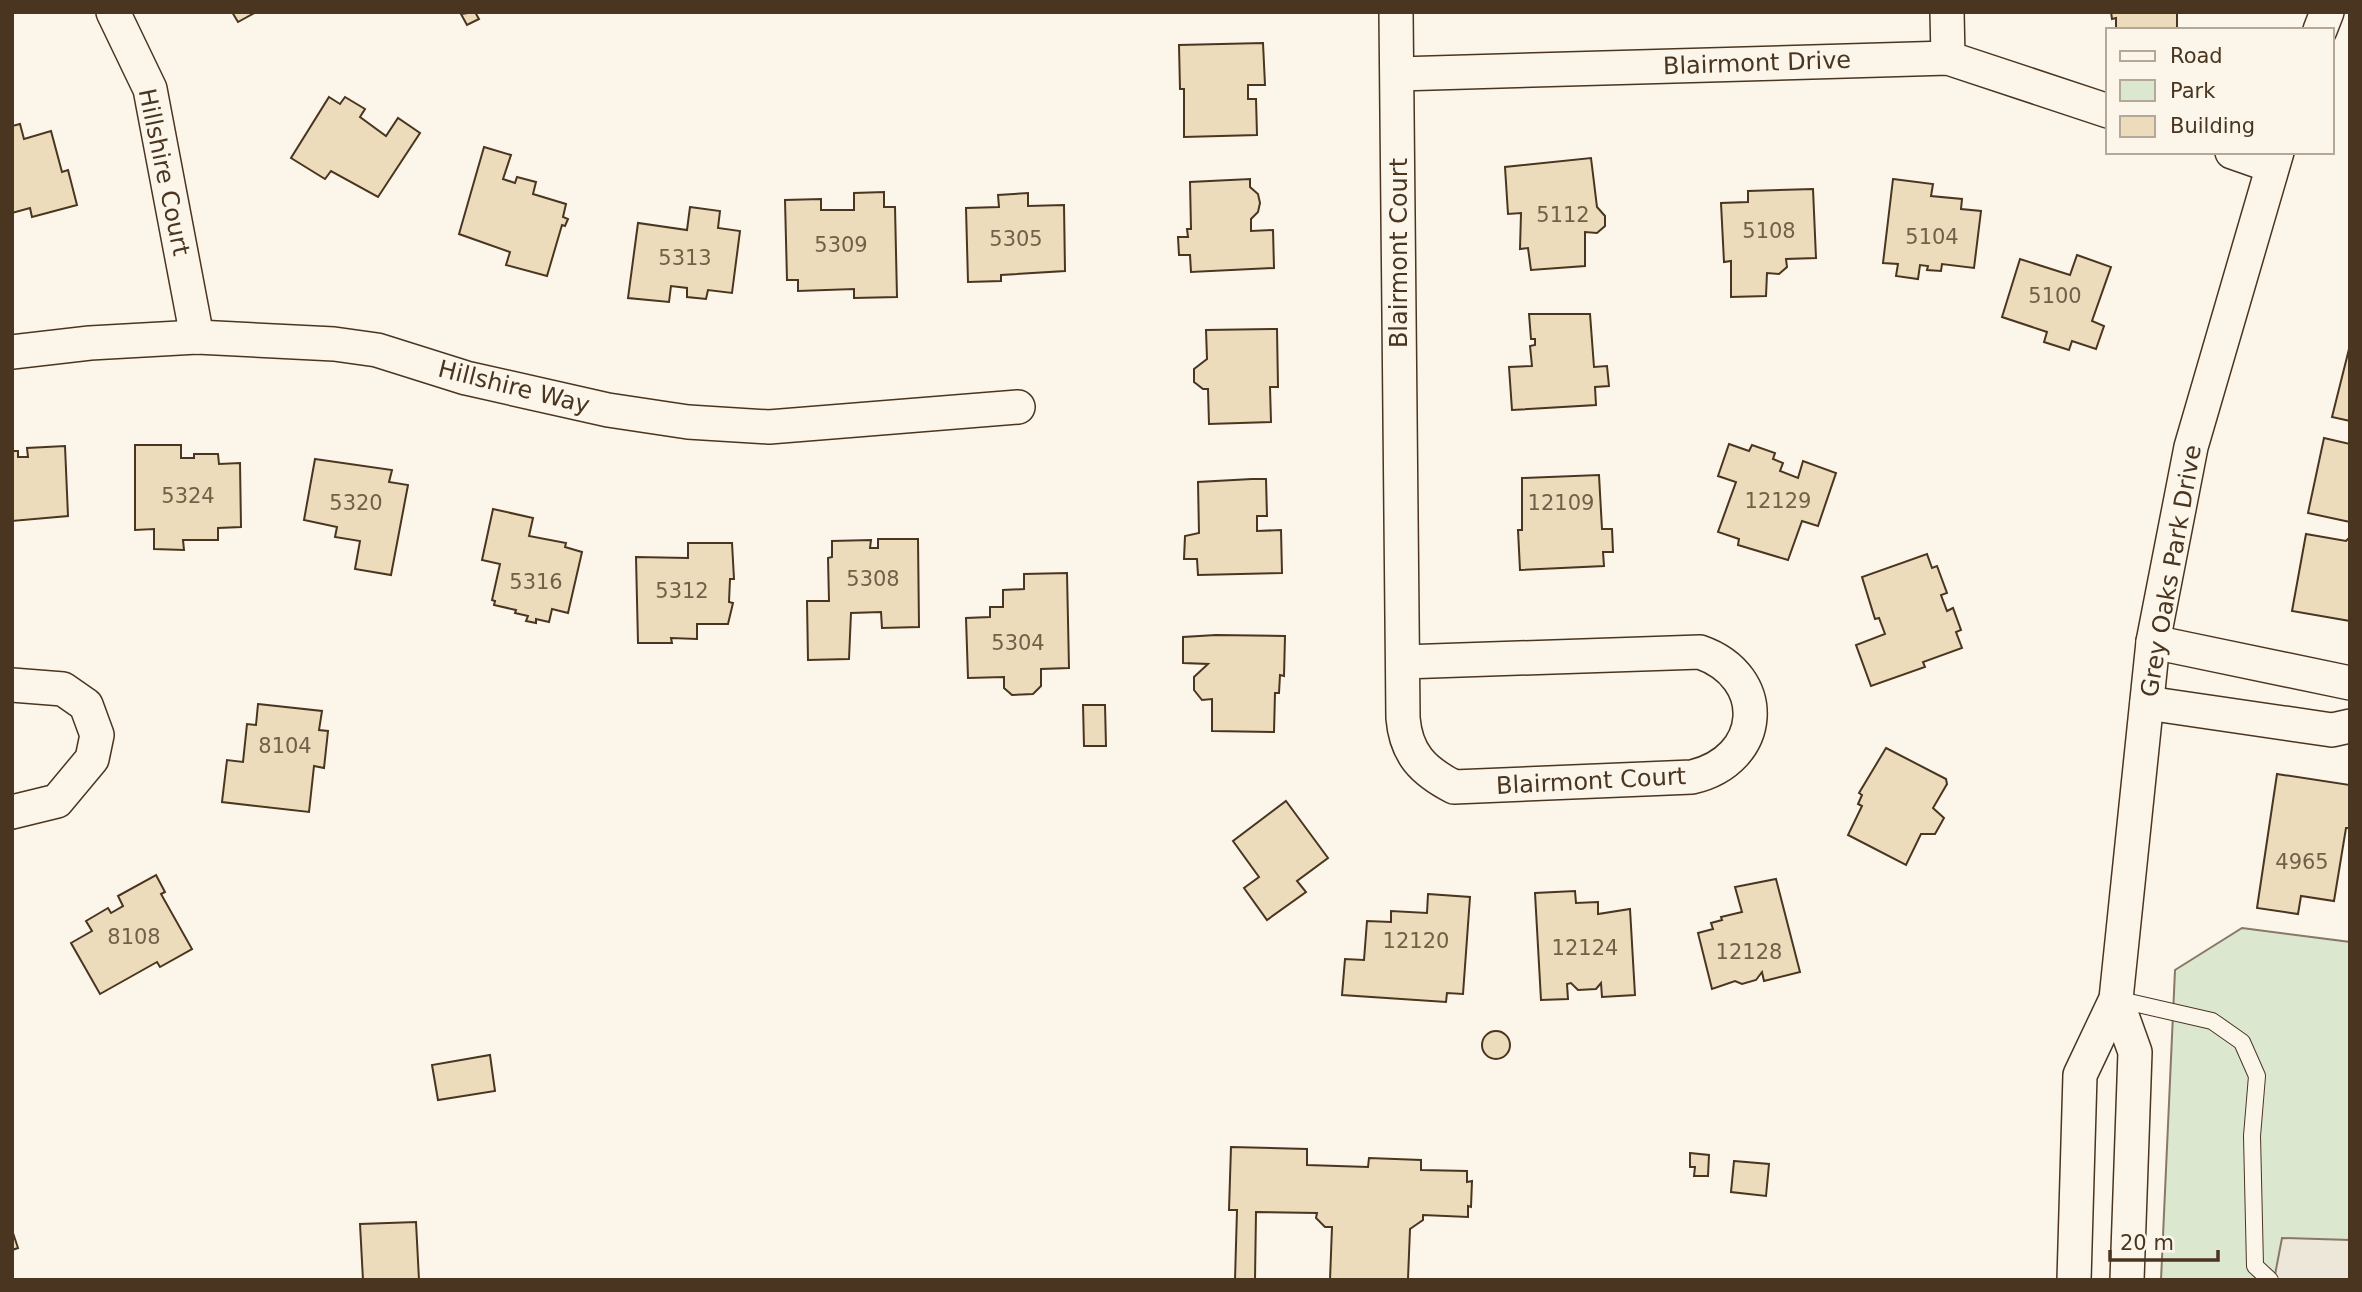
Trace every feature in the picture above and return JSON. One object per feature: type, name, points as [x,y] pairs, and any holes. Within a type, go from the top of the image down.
[{"type":"street","name":"Hillshire Court","points":[[113,12],[150,89],[197,337]]},
{"type":"street","name":"Blairmont Court","points":[[1396,12],[1398,74],[1403,662],[1404,736],[1411,753],[1422,767],[1454,787],[1692,777],[1710,773],[1725,764],[1738,752],[1747,736],[1749,700],[1742,683],[1732,669],[1717,658],[1700,652],[1403,662]]},
{"type":"street","points":[[1947,12],[1948,58]]},
{"type":"street","name":"Blairmont Drive","points":[[1398,74],[1948,58],[2106,110]]},
{"type":"street","points":[[2244,154],[2275,159]]},
{"type":"street","name":"Grey Oaks Park Drive","points":[[2074,1280],[2080,1074],[2116,999],[2153,642],[2191,447],[2275,159]]},
{"type":"street","name":"Hillshire Way","points":[[12,352],[90,343],[197,337],[334,344],[377,350],[466,378],[608,410],[688,422],[769,427],[1018,407]]},
{"type":"street","points":[[2153,642],[2350,683]]},
{"type":"street","points":[[12,685],[62,689],[86,705],[96,735],[92,759],[57,801],[12,812]]},
{"type":"street","points":[[2147,703],[2332,730],[2350,726]]},
{"type":"street","name":"Grey Oaks Park Drive","points":[[2116,999],[2135,1052],[2127,1280]]},
{"type":"lane","points":[[2116,999],[2212,1021],[2242,1042],[2257,1076],[2252,1136],[2255,1266],[2270,1280]]},
{"type":"green space","points":[[2242,928],[2350,942],[2350,1280],[2161,1280],[2175,970]]},
{"type":"shaded area","points":[[2282,1238],[2350,1240],[2350,1280],[2274,1280]]},
{"type":"building","points":[[232,12],[256,12],[238,22]]},
{"type":"building","points":[[475,12],[479,19],[467,25],[461,14]]},
{"type":"building","points":[[2111,12],[2177,12],[2177,28],[2116,28],[2116,18],[2112,19]]},
{"type":"building","points":[[1263,43],[1265,85],[1248,85],[1248,99],[1256,99],[1257,135],[1184,137],[1184,89],[1180,89],[1179,45]]},
{"type":"building","points":[[329,97],[340,104],[345,97],[365,109],[360,117],[386,136],[398,118],[420,133],[378,197],[331,171],[325,179],[291,158]]},
{"type":"building","points":[[20,124],[24,139],[51,131],[62,172],[68,170],[77,205],[32,217],[30,208],[12,213],[12,126]]},
{"type":"building","points":[[484,147],[511,155],[503,179],[515,183],[517,177],[536,182],[533,194],[566,204],[563,217],[568,219],[565,226],[562,225],[547,276],[506,265],[510,252],[459,234]]},
{"type":"building","points":[[1591,158],[1597,207],[1605,216],[1605,226],[1597,233],[1585,232],[1585,266],[1531,270],[1528,248],[1520,249],[1521,213],[1508,214],[1505,167]]},
{"type":"building","points":[[1250,179],[1250,187],[1258,194],[1260,203],[1258,212],[1251,219],[1251,231],[1273,230],[1274,268],[1191,272],[1190,255],[1179,255],[1178,237],[1188,237],[1187,229],[1191,229],[1190,182]]},
{"type":"building","points":[[1893,179],[1933,184],[1931,196],[1962,199],[1961,209],[1981,211],[1974,268],[1942,264],[1941,271],[1927,270],[1928,266],[1920,265],[1918,279],[1896,276],[1898,264],[1883,263]]},
{"type":"building","points":[[1813,189],[1816,258],[1786,259],[1787,267],[1779,274],[1767,273],[1766,296],[1731,297],[1731,261],[1724,262],[1721,203],[1748,202],[1748,191]]},
{"type":"building","points":[[884,192],[884,207],[895,207],[897,297],[854,298],[854,289],[798,291],[798,280],[787,280],[785,200],[821,199],[821,210],[854,210],[854,193]]},
{"type":"building","points":[[1028,193],[1028,206],[1064,205],[1065,271],[1001,275],[1001,281],[968,282],[966,208],[999,207],[998,195]]},
{"type":"building","points":[[690,207],[720,211],[718,228],[740,231],[732,293],[708,290],[706,299],[687,297],[687,288],[671,286],[669,302],[628,298],[638,223],[687,230]]},
{"type":"building","points":[[2077,255],[2111,267],[2092,321],[2104,326],[2096,349],[2072,341],[2069,350],[2044,342],[2047,332],[2002,317],[2020,259],[2070,275]]},
{"type":"building","points":[[1529,314],[1590,314],[1594,367],[1607,366],[1609,386],[1595,387],[1596,405],[1512,410],[1509,367],[1532,366],[1530,346],[1535,345],[1535,339],[1531,339]]},
{"type":"building","points":[[1277,329],[1278,387],[1270,387],[1271,422],[1209,424],[1208,389],[1203,389],[1194,382],[1194,369],[1207,359],[1206,330]]},
{"type":"building","points":[[2350,345],[2350,421],[2332,417]]},
{"type":"building","points":[[2324,438],[2350,444],[2350,522],[2308,513]]},
{"type":"building","points":[[1729,444],[1749,451],[1752,445],[1775,453],[1773,459],[1783,463],[1780,471],[1798,478],[1803,461],[1836,473],[1818,526],[1802,521],[1788,560],[1738,545],[1739,539],[1718,532],[1736,482],[1718,476]]},
{"type":"building","points":[[135,445],[181,445],[181,458],[194,458],[194,454],[218,454],[219,464],[240,463],[241,527],[218,528],[218,540],[183,540],[184,550],[154,549],[154,529],[135,530]]},
{"type":"building","points":[[65,446],[68,516],[12,521],[12,451],[18,451],[18,457],[28,457],[27,448]]},
{"type":"building","points":[[315,459],[392,470],[389,482],[408,485],[391,575],[355,569],[360,541],[335,537],[337,527],[304,520]]},
{"type":"building","points":[[1599,475],[1602,529],[1612,529],[1613,552],[1603,552],[1604,566],[1520,570],[1518,530],[1522,530],[1522,478]]},
{"type":"building","points":[[1266,479],[1267,516],[1257,516],[1257,531],[1281,530],[1282,573],[1198,575],[1197,559],[1184,559],[1185,536],[1199,533],[1198,482]]},
{"type":"building","points":[[493,509],[533,518],[529,536],[566,543],[565,547],[582,552],[568,613],[552,609],[549,622],[536,619],[536,623],[526,621],[528,616],[515,613],[516,610],[494,605],[495,601],[492,600],[500,564],[482,560]]},
{"type":"building","points":[[2306,534],[2346,541],[2350,537],[2350,621],[2292,611]]},
{"type":"building","points":[[878,539],[918,539],[919,627],[882,628],[881,612],[851,613],[849,659],[808,660],[807,601],[829,601],[828,558],[832,557],[832,541],[871,540],[870,548],[878,548]]},
{"type":"building","points":[[688,543],[732,543],[734,579],[730,579],[729,602],[733,603],[728,624],[697,624],[697,639],[671,638],[672,643],[638,643],[636,557],[688,558]]},
{"type":"building","points":[[1927,554],[1932,568],[1937,566],[1947,593],[1941,595],[1947,611],[1953,608],[1961,630],[1956,632],[1962,648],[1923,662],[1925,667],[1871,686],[1856,645],[1885,634],[1879,618],[1875,619],[1862,577]]},
{"type":"building","points":[[1067,573],[1069,668],[1041,669],[1041,686],[1033,694],[1012,695],[1004,688],[1004,677],[968,678],[966,618],[990,617],[990,607],[1003,607],[1003,590],[1024,589],[1024,574]]},
{"type":"building","points":[[1285,636],[1284,676],[1280,675],[1279,693],[1275,693],[1274,732],[1212,731],[1212,699],[1202,700],[1194,690],[1194,677],[1208,664],[1183,663],[1183,637]]},
{"type":"building","points":[[258,704],[322,711],[319,730],[328,731],[324,768],[314,766],[309,812],[222,802],[227,760],[243,762],[247,724],[256,725]]},
{"type":"building","points":[[1083,705],[1105,705],[1106,746],[1084,746]]},
{"type":"building","points":[[1886,748],[1946,779],[1947,784],[1933,808],[1944,818],[1935,834],[1921,834],[1906,865],[1848,835],[1862,806],[1858,804],[1862,795],[1859,793]]},
{"type":"building","points":[[2277,774],[2350,785],[2350,828],[2346,828],[2334,901],[2301,896],[2298,914],[2257,908]]},
{"type":"building","points":[[1286,801],[1328,858],[1297,881],[1306,892],[1267,920],[1244,888],[1259,877],[1233,841]]},
{"type":"building","points":[[156,875],[165,892],[161,894],[192,949],[160,967],[157,962],[100,994],[71,943],[92,931],[86,921],[108,908],[111,913],[123,906],[118,896]]},
{"type":"building","points":[[1776,879],[1800,972],[1764,981],[1762,972],[1756,980],[1742,984],[1735,981],[1712,989],[1698,933],[1713,929],[1711,923],[1722,920],[1721,917],[1742,912],[1735,887]]},
{"type":"building","points":[[1575,891],[1576,903],[1598,902],[1598,914],[1630,909],[1635,995],[1602,997],[1601,983],[1596,989],[1578,990],[1571,983],[1567,984],[1568,999],[1541,1000],[1535,893]]},
{"type":"building","points":[[1428,894],[1470,897],[1463,994],[1447,993],[1446,1002],[1342,995],[1345,959],[1364,960],[1367,921],[1391,922],[1391,911],[1427,913]]},
{"type":"building","points":[[1496,1031],[1506,1035],[1510,1045],[1506,1055],[1496,1059],[1486,1055],[1482,1045],[1486,1035]]},
{"type":"building","points":[[490,1055],[495,1091],[438,1100],[432,1065]]},
{"type":"building","points":[[1231,1147],[1307,1149],[1307,1165],[1368,1167],[1369,1158],[1421,1160],[1421,1170],[1467,1171],[1467,1182],[1472,1181],[1471,1207],[1468,1206],[1468,1217],[1423,1215],[1423,1220],[1410,1229],[1408,1279],[1411,1280],[1330,1280],[1332,1227],[1325,1227],[1316,1218],[1317,1213],[1256,1212],[1255,1280],[1235,1280],[1237,1210],[1229,1210]]},
{"type":"building","points":[[1690,1153],[1709,1155],[1708,1176],[1694,1176],[1695,1167],[1690,1167]]},
{"type":"building","points":[[1734,1161],[1769,1164],[1766,1196],[1731,1192]]},
{"type":"building","points":[[416,1222],[419,1280],[363,1280],[360,1224]]},
{"type":"building","points":[[12,1230],[18,1248],[12,1250]]}]
